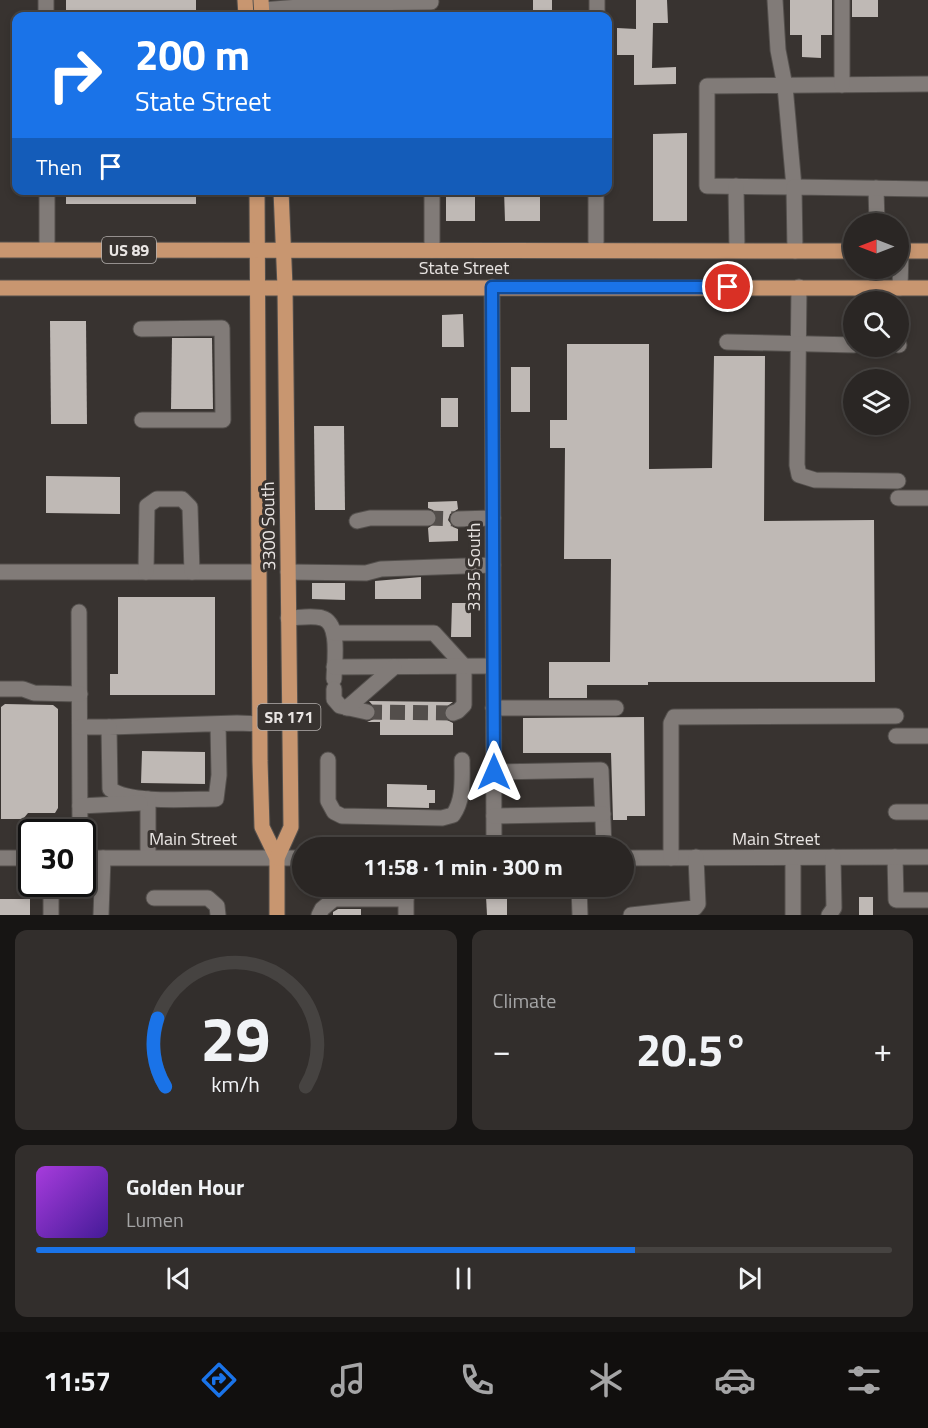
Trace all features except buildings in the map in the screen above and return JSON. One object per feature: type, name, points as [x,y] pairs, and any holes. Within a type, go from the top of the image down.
[{"type":"main road","name":"3300 South","points":[[257,195],[258,572],[262,827],[277,858]]},
{"type":"main road","name":"3300 South","points":[[277,915],[277,858],[291,827],[285,287],[281,195]]},
{"type":"main road","name":"State Street","points":[[0,250],[843,251]]},
{"type":"main road","points":[[909,251],[928,250]]},
{"type":"main road","name":"State Street","points":[[0,288],[258,286],[928,288]]},
{"type":"street","points":[[775,0],[778,50],[785,86],[794,187],[795,250]]},
{"type":"street","points":[[842,0],[843,85]]},
{"type":"street","points":[[262,9],[348,1],[431,6]]},
{"type":"street","points":[[928,84],[707,86],[707,186],[928,189]]},
{"type":"street","points":[[736,186],[737,250]]},
{"type":"street","points":[[876,188],[877,213]]},
{"type":"street","points":[[47,195],[47,249]]},
{"type":"street","points":[[432,195],[432,250]]},
{"type":"street","points":[[596,195],[596,250]]},
{"type":"street","points":[[900,279],[900,288]]},
{"type":"street","name":"3335 South","points":[[492,287],[494,837]]},
{"type":"street","points":[[799,287],[797,465],[799,475],[815,480],[898,481]]},
{"type":"street","points":[[141,329],[222,328],[223,420],[142,420]]},
{"type":"street","points":[[726,342],[843,345]]},
{"type":"street","points":[[897,498],[928,498]]},
{"type":"street","points":[[146,572],[147,507],[157,499],[182,499],[190,507],[192,572]]},
{"type":"street","points":[[357,521],[370,518],[428,518]]},
{"type":"street","points":[[458,519],[493,518]]},
{"type":"street","points":[[288,572],[366,573],[381,568],[493,565]]},
{"type":"street","points":[[0,572],[258,572]]},
{"type":"street","points":[[79,612],[80,819]]},
{"type":"street","points":[[288,618],[323,618],[330,623],[335,633],[334,699],[340,706],[367,712]]},
{"type":"street","points":[[335,633],[434,633],[464,666],[464,705],[459,711],[453,712]]},
{"type":"street","points":[[334,678],[394,667],[493,666]]},
{"type":"street","points":[[347,708],[394,667]]},
{"type":"street","points":[[0,689],[23,689],[34,693],[80,694]]},
{"type":"street","points":[[493,708],[616,708]]},
{"type":"street","points":[[671,858],[672,723],[674,717],[896,716]]},
{"type":"street","points":[[110,727],[110,789],[117,794],[148,799],[216,799],[219,776],[218,724]]},
{"type":"street","points":[[80,727],[260,724]]},
{"type":"street","points":[[896,736],[928,736]]},
{"type":"street","points":[[328,760],[328,801],[334,812],[342,816],[442,818],[453,815],[459,806],[462,795],[462,760]]},
{"type":"street","points":[[494,772],[601,770],[604,837]]},
{"type":"street","points":[[80,806],[137,804],[148,799]]},
{"type":"street","points":[[148,799],[148,857]]},
{"type":"street","points":[[896,812],[928,812]]},
{"type":"street","points":[[494,816],[603,814]]},
{"type":"street","points":[[631,915],[695,908],[698,904],[696,857]]},
{"type":"street","points":[[793,857],[793,915]]},
{"type":"street","points":[[829,915],[834,908],[833,857]]},
{"type":"street","points":[[895,857],[896,900],[928,900]]},
{"type":"street","name":"Main Street","points":[[634,858],[928,857]]},
{"type":"street","points":[[0,858],[18,858]]},
{"type":"street","name":"Main Street","points":[[96,858],[292,858]]},
{"type":"street","points":[[101,915],[103,858]]},
{"type":"street","points":[[51,897],[51,915]]},
{"type":"street","points":[[319,915],[322,909],[334,899],[355,897]]},
{"type":"street","points":[[406,897],[406,915]]},
{"type":"street","points":[[579,897],[580,915]]},
{"type":"street","points":[[154,898],[208,898],[217,906],[218,915]]},
{"type":"tunnel","points":[[428,518],[458,519]]},
{"type":"tunnel","points":[[367,712],[453,713]]},
{"type":"route","points":[[494,772],[492,287],[728,287]]}]
